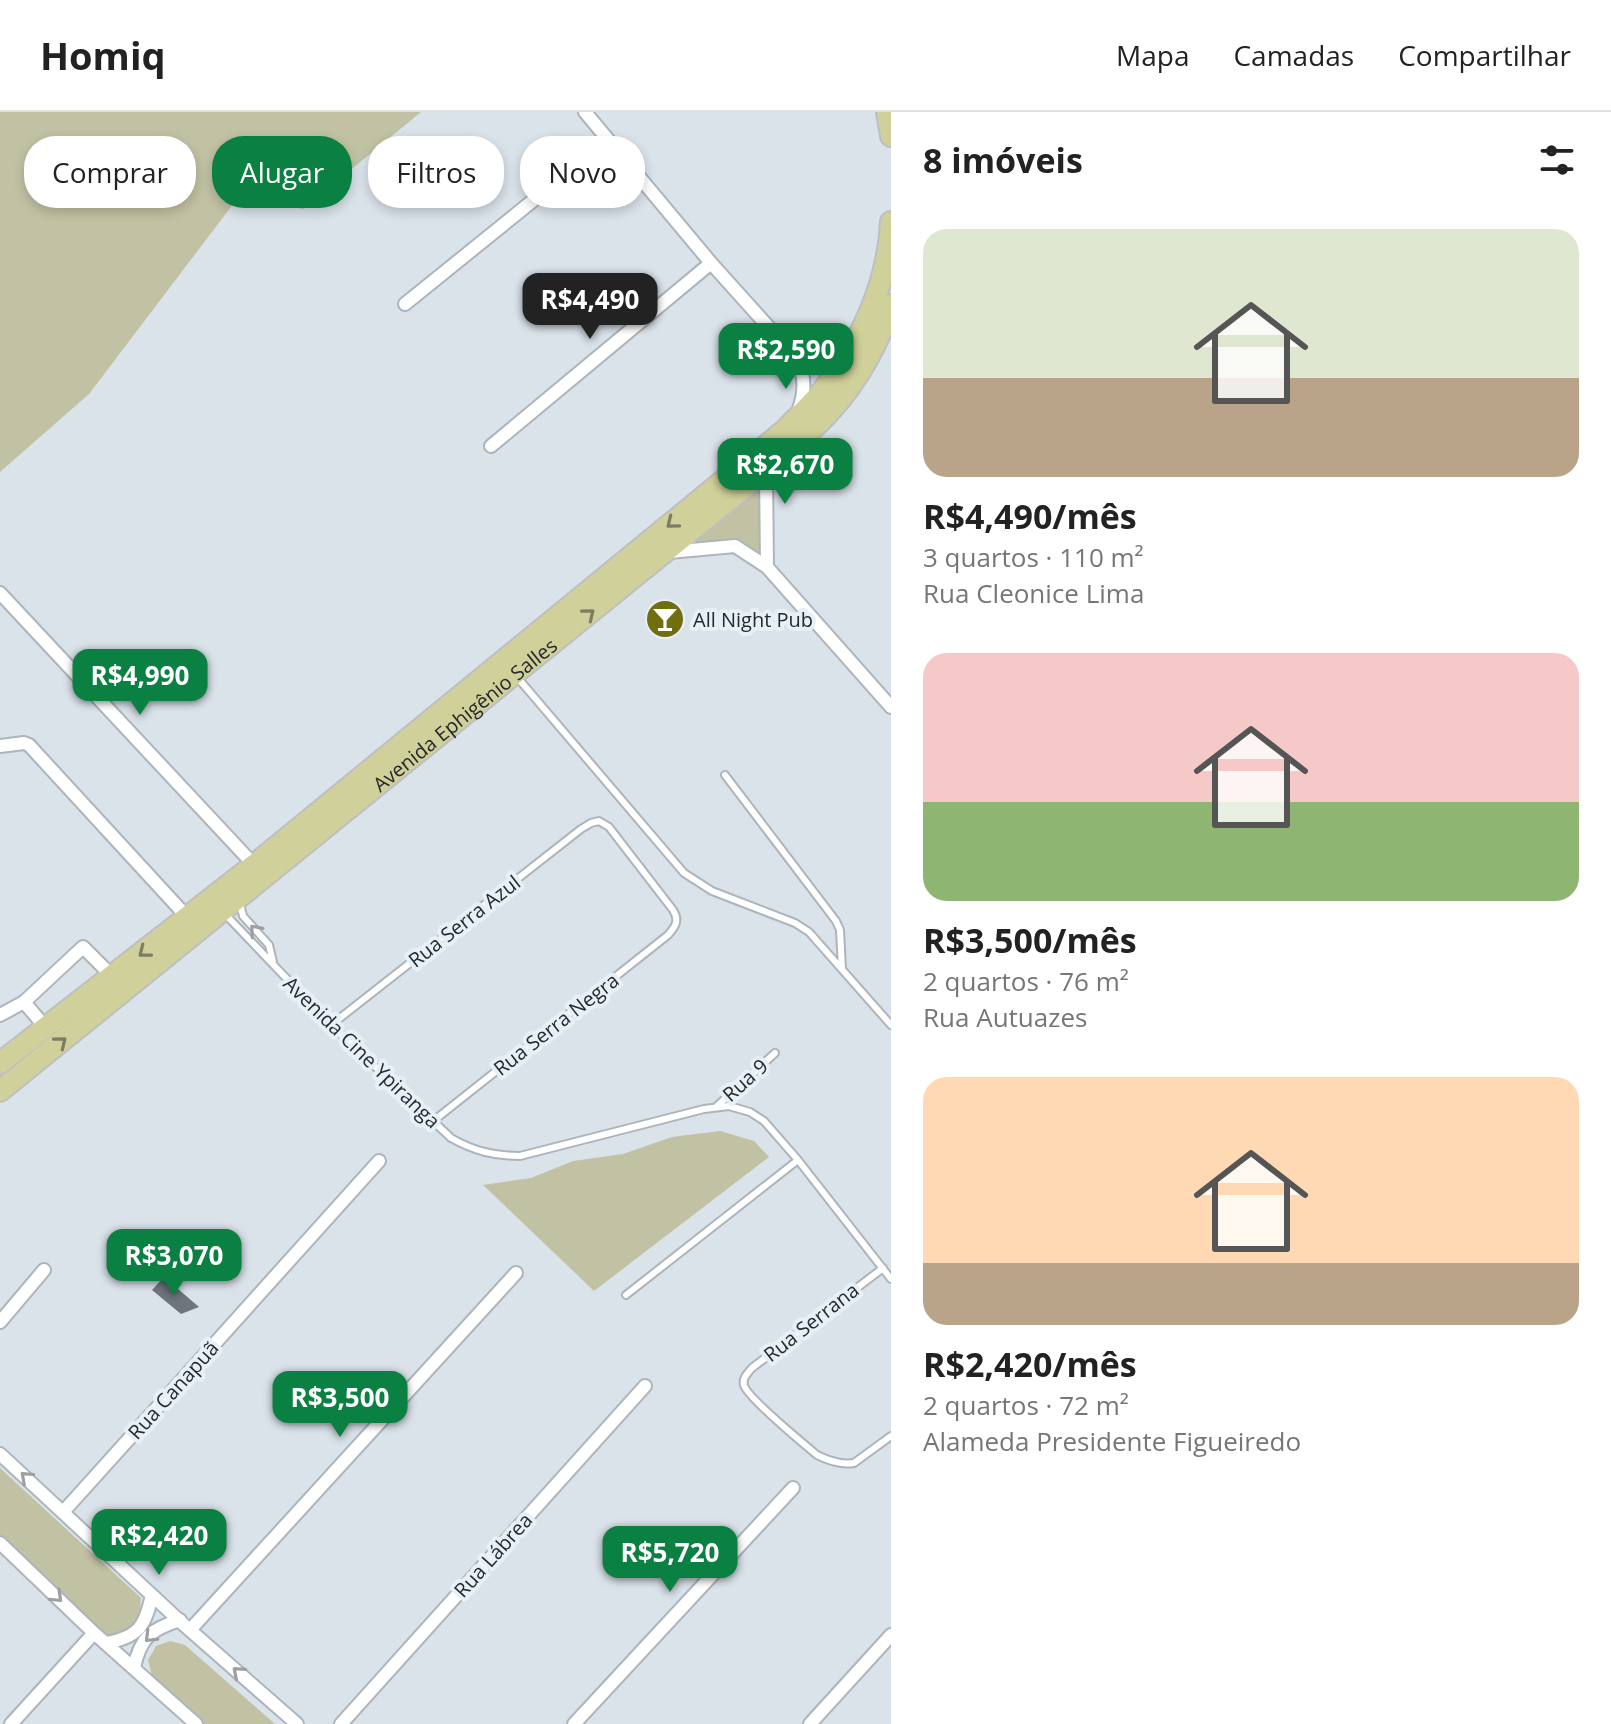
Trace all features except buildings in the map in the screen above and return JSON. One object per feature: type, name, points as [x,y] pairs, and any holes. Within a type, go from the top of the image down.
[{"type":"main road","points":[[887,112],[891,136]]},
{"type":"main road","name":"Avenida Ephigênio Salles","points":[[0,1063],[254,865],[791,424],[822,391],[857,339],[876,298],[891,222]]},
{"type":"main road","name":"Avenida Ephigênio Salles","points":[[0,1091],[777,461],[832,410],[858,376],[891,305]]},
{"type":"street","points":[[585,112],[605,136]]},
{"type":"street","points":[[645,184],[799,361],[804,377],[804,393],[800,410],[791,424]]},
{"type":"street","points":[[405,304],[524,208]]},
{"type":"street","points":[[491,446],[711,263]]},
{"type":"street","points":[[799,361],[814,361],[829,356],[857,339]]},
{"type":"street","points":[[766,470],[767,567]]},
{"type":"street","points":[[665,552],[735,546],[767,567],[891,707]]},
{"type":"street","points":[[0,593],[254,865]]},
{"type":"street","points":[[0,746],[27,743],[188,918]]},
{"type":"street","points":[[0,1015],[24,1002],[83,947],[112,976]]},
{"type":"street","points":[[24,1002],[46,1028]]},
{"type":"street","name":"Rua Canapuã","points":[[64,1511],[379,1161]]},
{"type":"street","points":[[0,1322],[44,1270]]},
{"type":"street","points":[[190,1630],[516,1273]]},
{"type":"street","name":"Rua Lábrea","points":[[341,1724],[645,1386]]},
{"type":"street","points":[[0,1454],[190,1630],[297,1724]]},
{"type":"street","points":[[574,1724],[793,1488]]},
{"type":"street","points":[[0,1543],[196,1724]]},
{"type":"street","points":[[106,1643],[133,1635],[145,1620],[152,1595]]},
{"type":"street","points":[[134,1668],[137,1654],[147,1636],[164,1625],[180,1620]]},
{"type":"street","points":[[11,1724],[94,1633]]},
{"type":"street","points":[[810,1724],[891,1635]]},
{"type":"lane","points":[[515,674],[684,873],[725,897],[804,928],[891,1025]]},
{"type":"lane","points":[[725,775],[836,921],[840,930],[842,969]]},
{"type":"lane","name":"Rua Serra Azul","points":[[331,1025],[591,823],[599,821],[609,827],[673,910],[677,922]]},
{"type":"lane","name":"Avenida Cine Ypiranga","points":[[243,894],[240,909],[269,945],[273,965]]},
{"type":"lane","name":"Avenida Cine Ypiranga","points":[[222,912],[331,1025],[432,1122],[467,1147],[500,1156],[520,1156],[716,1107],[738,1108],[764,1121],[891,1279]]},
{"type":"lane","name":"Rua Serra Negra","points":[[432,1122],[668,935],[677,922]]},
{"type":"lane","name":"Rua 9","points":[[716,1107],[775,1053]]},
{"type":"lane","points":[[626,1295],[798,1160]]},
{"type":"lane","name":"Rua Serrana","points":[[883,1268],[752,1368],[744,1380],[744,1386],[817,1455],[837,1463],[854,1463],[891,1436]]},
{"type":"green space","points":[[0,112],[421,112],[392,136],[368,136],[368,156],[352,169],[352,136],[212,136],[212,208],[230,208],[89,394],[0,472]]},
{"type":"green space","points":[[766,482],[761,558],[736,542],[686,545]]},
{"type":"green space","points":[[720,1131],[754,1141],[769,1157],[594,1291],[483,1185],[531,1178],[573,1161],[623,1154],[672,1137]]},
{"type":"green space","points":[[0,1468],[141,1598],[139,1619],[130,1632],[117,1637],[107,1635],[0,1535]]},
{"type":"green space","points":[[170,1641],[185,1645],[275,1724],[204,1724],[152,1676],[148,1660],[156,1646]]},
{"type":"place","name":"All Night Pub","points":[[665,619]]}]
